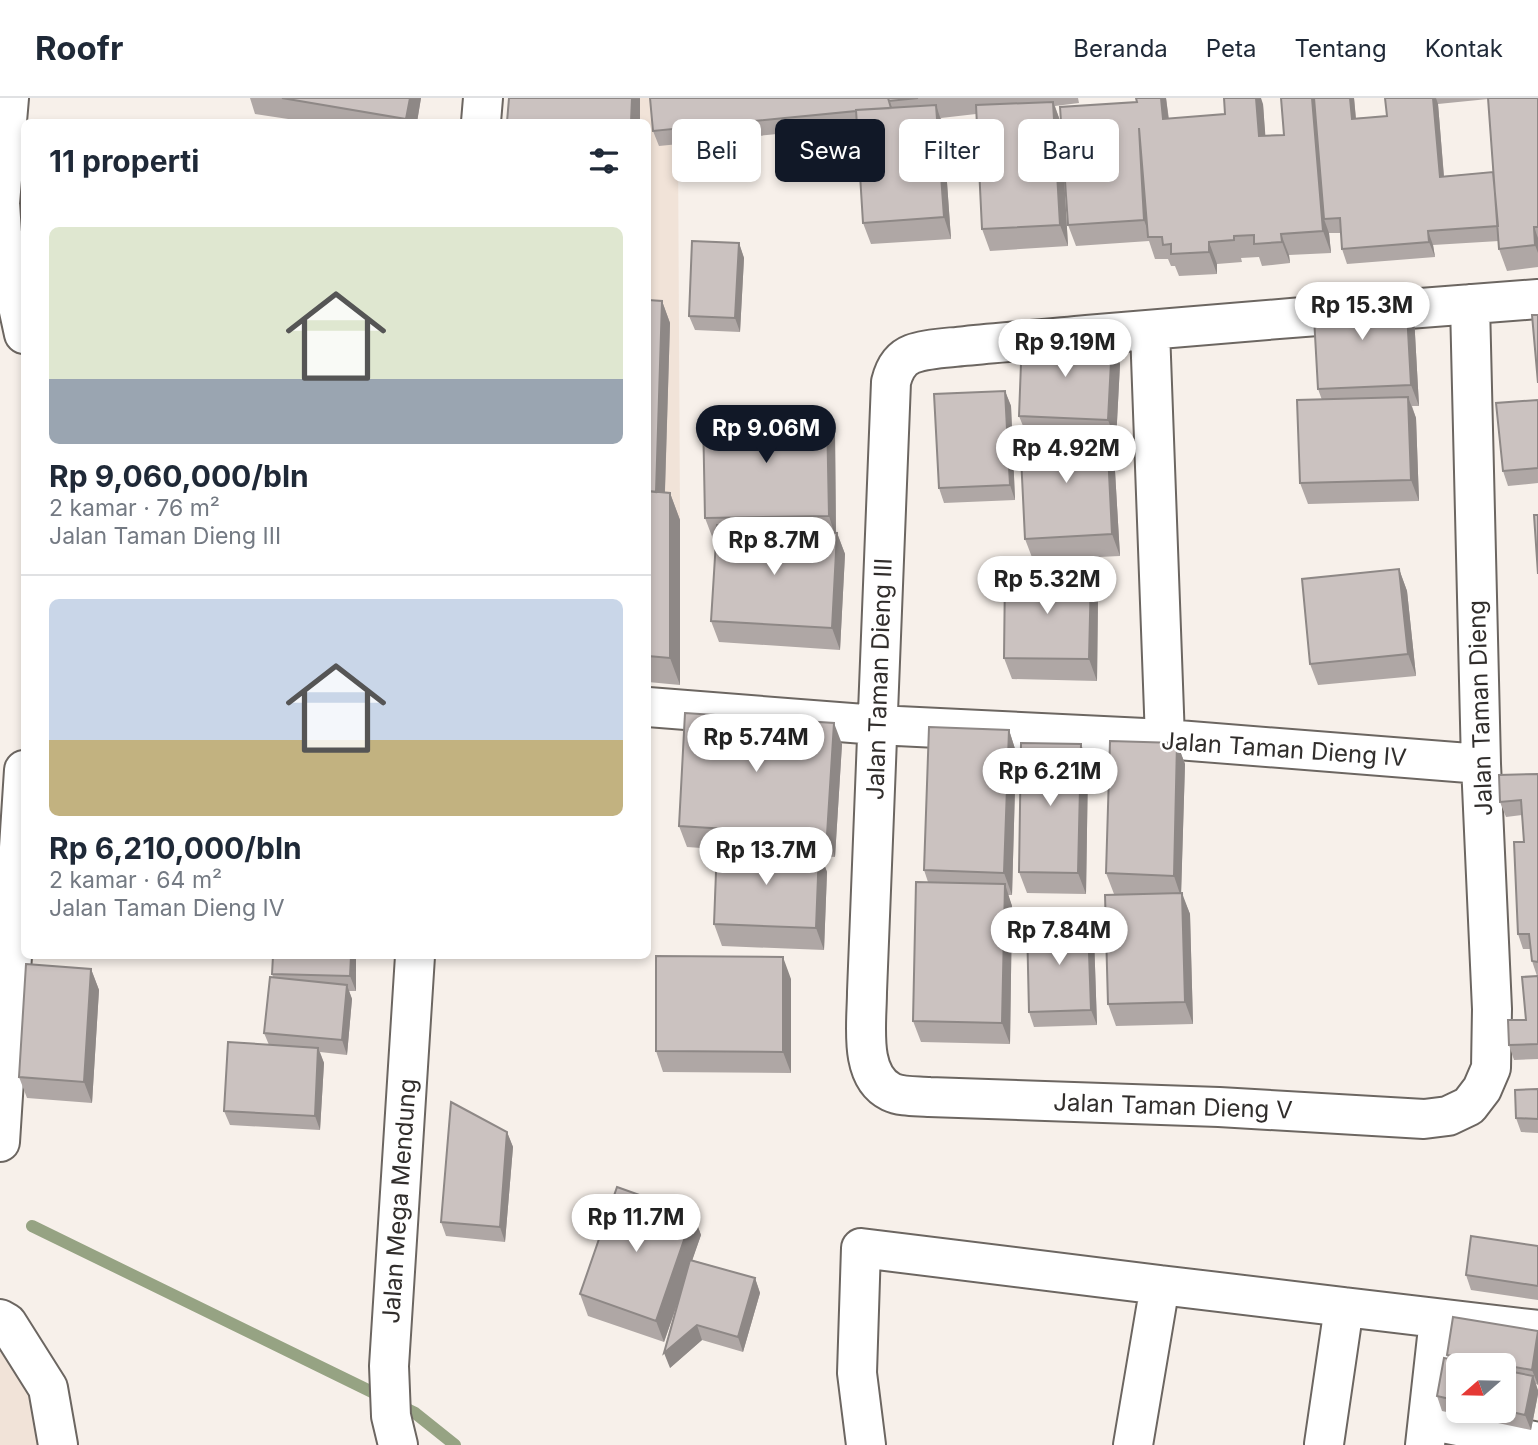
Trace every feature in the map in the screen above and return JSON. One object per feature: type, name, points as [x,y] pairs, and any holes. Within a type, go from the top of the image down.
[{"type":"street","points":[[9,98],[1,203],[2,233],[21,320]]},
{"type":"street","points":[[481,119],[483,98]]},
{"type":"street","points":[[1165,739],[1150,330],[1538,299]]},
{"type":"street","name":"Jalan Taman Dieng","points":[[1469,1106],[1482,1089],[1491,1068],[1492,1009],[1481,764],[1470,304]]},
{"type":"street","name":"Jalan Taman Dieng III","points":[[878,1084],[869,1064],[867,1033],[877,725],[891,382],[894,370],[909,355],[922,351],[1150,330]]},
{"type":"street","name":"Jalan Taman Dieng IV","points":[[651,707],[877,725],[1165,739],[1481,764]]},
{"type":"street","points":[[0,1142],[21,816]]},
{"type":"street","name":"Jalan Mega Mendung","points":[[394,1430],[389,1366],[415,959]]},
{"type":"street","name":"Jalan Taman Dieng V","points":[[878,1084],[894,1094],[929,1097],[1219,1107],[1424,1119],[1448,1116],[1469,1106]]},
{"type":"street","points":[[866,1445],[857,1373],[862,1248],[1538,1330]]},
{"type":"street","points":[[1133,1445],[1160,1285]]},
{"type":"street","points":[[1324,1444],[1345,1307]]},
{"type":"street","points":[[0,1319],[7,1323],[48,1388],[58,1445]]},
{"type":"street","points":[[1438,1319],[1426,1433],[1538,1442]]},
{"type":"shaded area","points":[[509,98],[654,98],[672,132],[672,182],[678,182],[680,520],[651,518],[651,119],[506,119]]},
{"type":"shaded area","points":[[0,1330],[35,1385],[43,1445],[0,1445]]},
{"type":"building","points":[[282,98],[410,98],[406,119]]},
{"type":"building","points":[[509,98],[632,98],[631,119],[507,119]]},
{"type":"building","points":[[650,98],[888,98],[891,108],[761,120],[672,119],[672,129],[653,131]]},
{"type":"building","points":[[888,98],[918,98],[889,101]]},
{"type":"building","points":[[1136,98],[1161,98],[1163,119],[1225,114],[1224,98],[1256,98],[1259,136],[1284,135],[1281,98],[1312,98],[1323,231],[1281,234],[1282,242],[1254,244],[1254,235],[1234,236],[1234,240],[1209,242],[1209,252],[1171,254],[1171,244],[1163,245],[1162,237],[1148,237],[1139,128],[1144,220],[1068,225],[1065,182],[1119,182],[1119,119],[1061,119],[1060,107],[1137,102]]},
{"type":"building","points":[[1314,98],[1350,98],[1352,119],[1387,116],[1385,98],[1433,98],[1440,177],[1493,172],[1498,226],[1428,231],[1429,242],[1342,249],[1340,218],[1324,219]]},
{"type":"building","points":[[1488,98],[1538,98],[1538,227],[1534,227],[1535,245],[1499,249]]},
{"type":"building","points":[[1053,102],[1054,119],[1018,119],[1018,182],[1058,182],[1060,225],[982,229],[980,182],[1004,182],[1004,119],[977,119],[976,105]]},
{"type":"building","points":[[936,105],[937,119],[899,119],[899,182],[942,182],[944,217],[863,223],[860,182],[885,182],[885,119],[857,119],[856,110]]},
{"type":"building","points":[[692,241],[739,243],[735,318],[689,316]]},
{"type":"building","points":[[1406,294],[1411,385],[1318,389],[1313,299]]},
{"type":"building","points":[[651,300],[662,301],[656,492],[651,491]]},
{"type":"building","points":[[1532,315],[1538,315],[1538,383]]},
{"type":"building","points":[[1022,337],[1112,342],[1108,420],[1019,416]]},
{"type":"building","points":[[1005,391],[1010,485],[939,488],[934,394]]},
{"type":"building","points":[[1408,397],[1411,480],[1300,483],[1297,400]]},
{"type":"building","points":[[1538,400],[1538,468],[1503,471],[1496,403]]},
{"type":"building","points":[[827,413],[829,516],[705,518],[703,414]]},
{"type":"building","points":[[1107,432],[1112,534],[1025,539],[1020,436]]},
{"type":"building","points":[[651,491],[670,493],[670,658],[651,656]]},
{"type":"building","points":[[1534,515],[1538,515],[1538,574]]},
{"type":"building","points":[[717,525],[837,533],[832,628],[711,621]]},
{"type":"building","points":[[1399,569],[1408,654],[1310,664],[1302,579]]},
{"type":"building","points":[[1005,573],[1091,574],[1089,659],[1004,658]]},
{"type":"building","points":[[685,713],[834,723],[827,835],[679,826]]},
{"type":"building","points":[[929,727],[1009,730],[1004,873],[924,870]]},
{"type":"building","points":[[1110,741],[1177,743],[1174,876],[1106,873]]},
{"type":"building","points":[[1021,743],[1081,744],[1078,873],[1019,872]]},
{"type":"building","points":[[1538,774],[1538,962],[1532,961],[1529,934],[1518,934],[1514,842],[1524,842],[1521,800],[1500,802],[1499,775]]},
{"type":"building","points":[[717,846],[819,851],[816,928],[714,924]]},
{"type":"building","points":[[916,882],[1005,884],[1002,1023],[913,1021]]},
{"type":"building","points":[[1182,893],[1185,1002],[1108,1004],[1105,895]]},
{"type":"building","points":[[1088,923],[1091,1010],[1029,1012],[1027,924]]},
{"type":"building","points":[[656,956],[783,957],[783,1052],[656,1051]]},
{"type":"building","points":[[273,959],[351,959],[350,976],[272,974]]},
{"type":"building","points":[[26,964],[91,969],[84,1082],[19,1077]]},
{"type":"building","points":[[1538,976],[1538,1044],[1509,1045],[1508,1020],[1526,1020],[1522,977]]},
{"type":"building","points":[[270,977],[347,985],[342,1040],[264,1033]]},
{"type":"building","points":[[228,1042],[318,1048],[315,1116],[224,1111]]},
{"type":"building","points":[[1538,1089],[1538,1119],[1516,1118],[1515,1090]]},
{"type":"building","points":[[451,1102],[507,1132],[500,1227],[441,1222]]},
{"type":"building","points":[[617,1187],[693,1214],[656,1321],[580,1294]]},
{"type":"building","points":[[1471,1236],[1538,1246],[1538,1286],[1466,1275]]},
{"type":"building","points":[[690,1260],[755,1278],[738,1337],[697,1325],[664,1353]]},
{"type":"building","points":[[1453,1317],[1538,1331],[1532,1370],[1516,1367],[1516,1353],[1447,1353]]},
{"type":"building","points":[[1444,1358],[1446,1358],[1446,1398],[1437,1396]]},
{"type":"building","points":[[1516,1373],[1533,1376],[1525,1415],[1516,1413]]},
{"type":"waterway","points":[[32,1226],[415,1413],[455,1445]]}]
